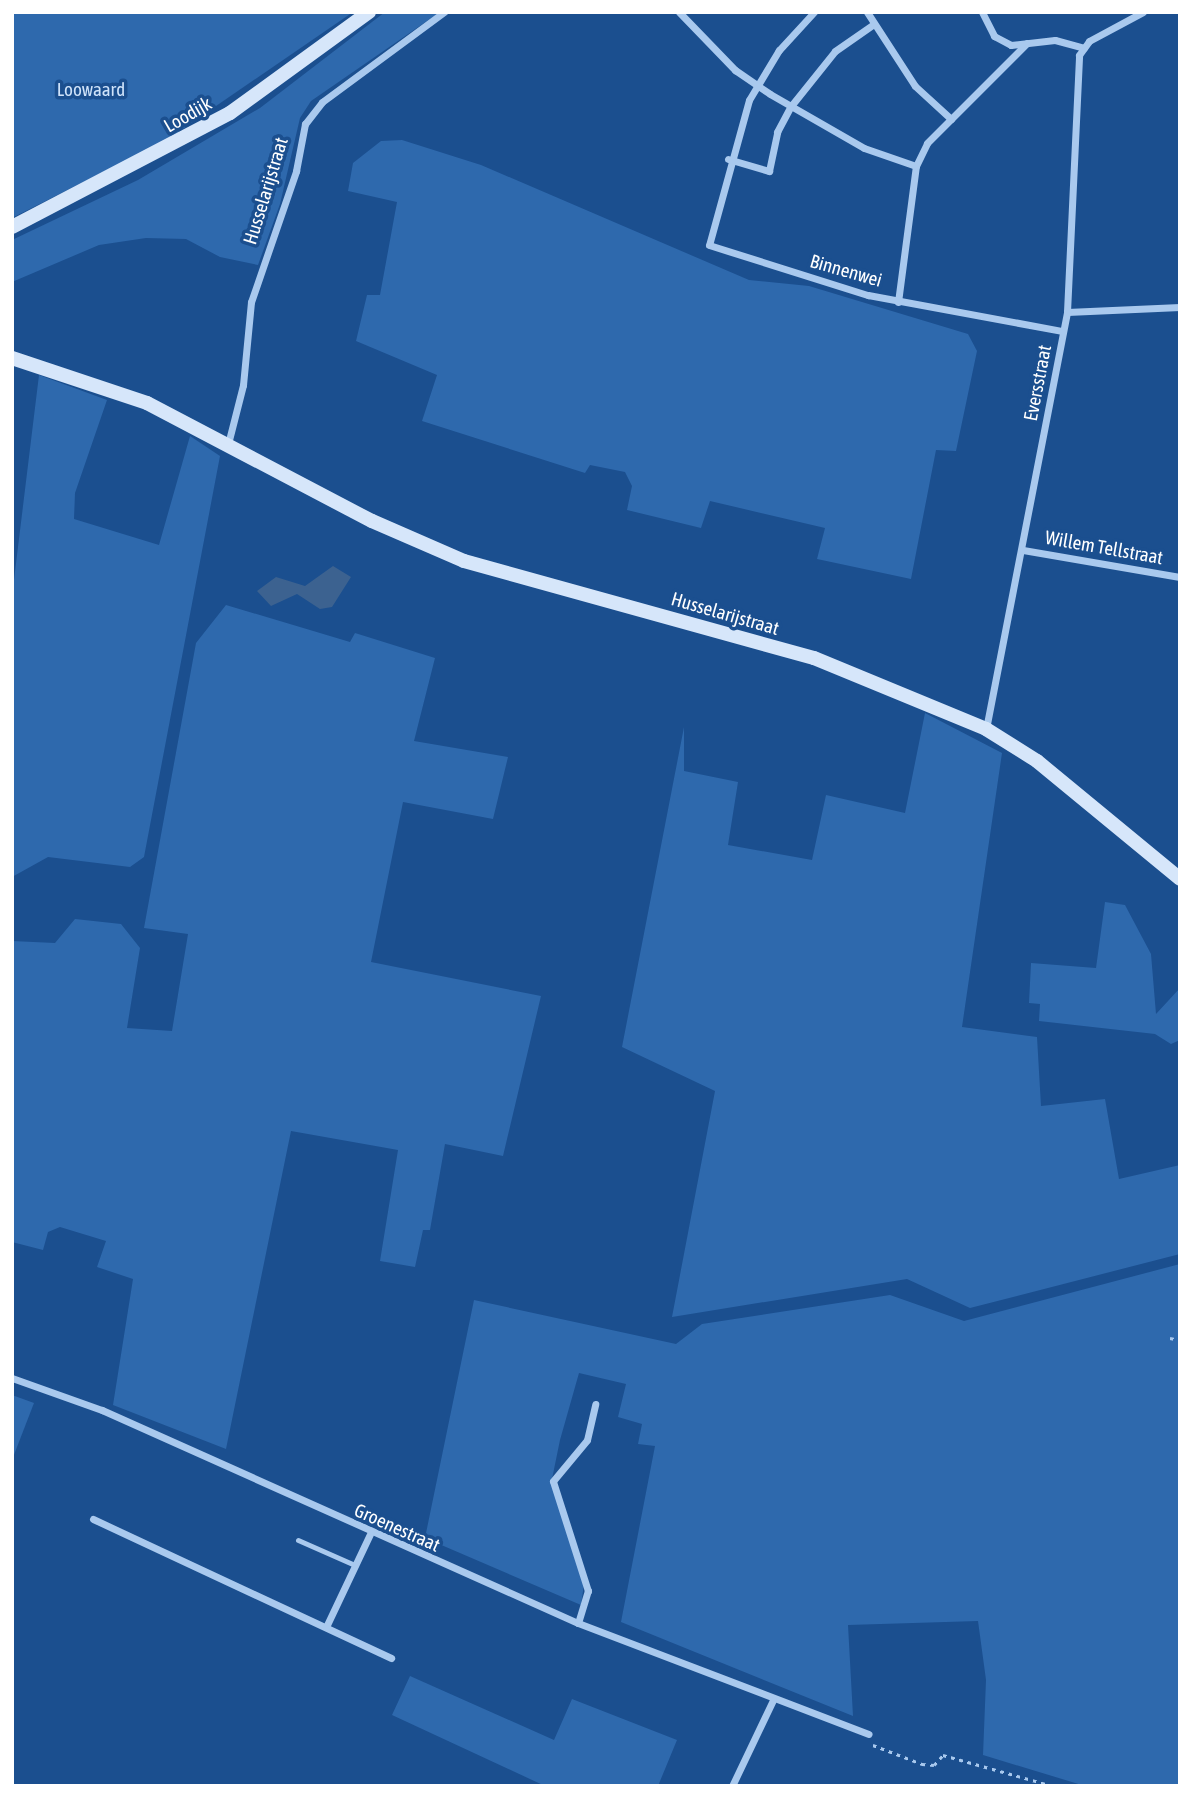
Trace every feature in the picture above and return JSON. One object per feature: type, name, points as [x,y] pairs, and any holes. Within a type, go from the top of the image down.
[{"type":"street","name":"Loodijk","points":[[12,227],[230,113],[369,12]]},
{"type":"street","name":"Husselarijstraat","points":[[228,444],[243,386],[251,302],[305,124],[322,102],[444,12]]},
{"type":"street","points":[[679,12],[756,85],[894,159],[914,165]]},
{"type":"street","name":"Binnenwei","points":[[814,12],[756,85],[728,159],[709,245],[898,302],[1063,331]]},
{"type":"street","points":[[867,12],[933,102],[949,116]]},
{"type":"street","points":[[982,12],[994,36],[1011,44],[1086,44],[1143,12]]},
{"type":"street","points":[[728,159],[769,171],[777,132],[791,106],[835,51],[874,24]]},
{"type":"street","points":[[898,302],[914,165],[927,143],[949,116],[1027,43]]},
{"type":"street","name":"Eversstraat","points":[[986,729],[1023,550],[1067,312],[1086,44]]},
{"type":"street","points":[[1067,312],[1180,307]]},
{"type":"street","name":"Husselarijstraat","points":[[12,358],[147,403],[372,520],[464,561],[814,658],[986,729],[1037,761],[1177,872]]},
{"type":"street","name":"Willem Tellstraat","points":[[1023,550],[1180,578]]},
{"type":"street","name":"Groenestraat","points":[[12,1378],[102,1410],[370,1534],[578,1623],[773,1700],[868,1734]]},
{"type":"street","points":[[578,1623],[589,1591],[553,1481],[587,1440],[595,1404]]},
{"type":"street","points":[[93,1519],[391,1658]]},
{"type":"street","points":[[326,1628],[370,1534]]},
{"type":"street","points":[[732,1786],[773,1700]]},
{"type":"lane","points":[[298,1541],[355,1564]]},
{"type":"path","points":[[1170,1338],[1180,1340]]},
{"type":"path","points":[[861,1741],[922,1764],[934,1765],[943,1755],[1053,1786]]},
{"type":"green space","name":"Loowaard","points":[[12,12],[353,12],[168,139],[12,218]]},
{"type":"green space","points":[[385,12],[440,12],[311,101],[300,118],[280,204],[258,265],[220,257],[186,239],[146,238],[99,245],[12,282],[12,240],[138,180],[260,108]]},
{"type":"green space","points":[[402,140],[481,165],[749,280],[809,286],[968,334],[977,351],[956,451],[936,450],[911,579],[817,559],[825,528],[710,501],[701,528],[627,510],[632,486],[625,472],[590,465],[585,473],[422,421],[437,375],[356,341],[367,295],[380,295],[397,202],[348,191],[353,163],[381,141]]},
{"type":"green space","points":[[39,375],[107,400],[75,493],[74,519],[159,545],[190,436],[220,456],[144,857],[130,867],[48,857],[12,877],[12,596]]},
{"type":"green space","points":[[226,605],[350,642],[355,633],[435,658],[414,741],[508,757],[493,819],[403,802],[371,962],[541,996],[503,1156],[445,1144],[430,1230],[423,1230],[415,1267],[380,1261],[398,1150],[291,1131],[226,1449],[113,1405],[133,1279],[97,1267],[106,1241],[60,1227],[48,1232],[43,1250],[12,1242],[12,941],[55,943],[75,919],[121,924],[140,948],[127,1028],[172,1031],[188,934],[144,928],[196,643]]},
{"type":"green space","points":[[925,713],[1002,753],[962,1027],[1037,1037],[1041,1106],[1105,1099],[1119,1179],[1180,1165],[1180,1254],[970,1308],[907,1279],[672,1317],[715,1091],[622,1047],[684,727],[684,771],[738,782],[728,845],[812,860],[826,795],[905,813]]},
{"type":"green space","points":[[1105,902],[1125,905],[1151,954],[1156,1014],[1180,988],[1180,1040],[1171,1044],[1155,1034],[1039,1021],[1040,1004],[1029,1003],[1031,963],[1096,968]]},
{"type":"green space","points":[[1180,1264],[1180,1786],[1085,1786],[983,1755],[986,1680],[978,1621],[848,1625],[853,1716],[621,1622],[655,1446],[638,1444],[642,1424],[618,1417],[626,1384],[579,1373],[552,1479],[585,1577],[581,1605],[425,1538],[474,1300],[676,1344],[702,1324],[890,1295],[964,1321]]},
{"type":"green space","points":[[12,1395],[34,1403],[12,1460]]},
{"type":"green space","points":[[410,1676],[554,1740],[572,1699],[677,1740],[658,1786],[545,1786],[392,1715]]},
{"type":"shaded area","points":[[333,566],[351,577],[332,607],[320,609],[297,594],[271,606],[257,591],[276,577],[305,586]]}]
